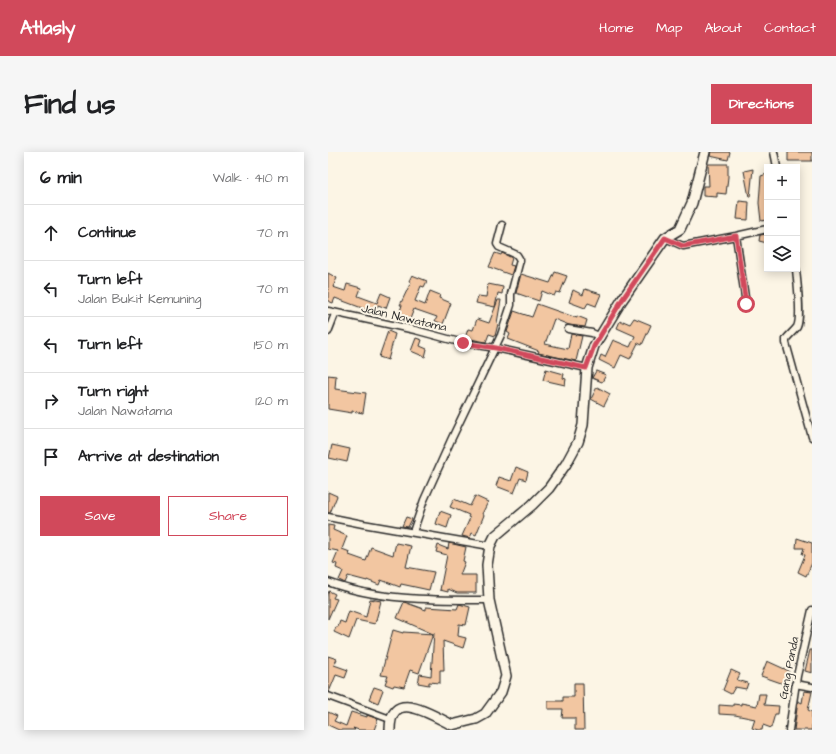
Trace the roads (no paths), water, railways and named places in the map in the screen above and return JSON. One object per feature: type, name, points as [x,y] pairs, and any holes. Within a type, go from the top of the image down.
[{"type":"street","points":[[390,730],[390,719],[397,710],[405,706],[417,708],[452,725],[476,719],[485,714],[501,692],[506,676],[489,600],[487,565],[490,546],[495,536],[532,505],[549,488],[566,464],[578,442],[583,425],[586,368],[594,346],[601,337],[622,300],[665,238],[680,229],[692,203],[706,152]]},
{"type":"street","points":[[774,152],[776,164]]},
{"type":"street","points":[[413,532],[424,500],[451,440],[496,348],[510,305],[511,294],[520,260],[517,255],[499,247],[497,244],[502,225]]},
{"type":"street","points":[[665,238],[683,246],[764,230]]},
{"type":"street","points":[[736,236],[746,304]]},
{"type":"street","points":[[796,272],[799,301],[798,322],[796,328],[786,339],[786,343],[812,437]]},
{"type":"street","points":[[328,332],[331,313]]},
{"type":"street","name":"Jalan Nawatama","points":[[331,313],[373,321],[463,343],[496,348],[586,368]]},
{"type":"street","points":[[568,329],[592,333],[601,337]]},
{"type":"street","points":[[328,517],[490,546]]},
{"type":"street","points":[[328,582],[347,588],[391,596],[432,600],[489,600]]},
{"type":"street","name":"Gang Panda","points":[[789,730],[796,684],[812,610]]},
{"type":"street","points":[[796,684],[812,687]]},
{"type":"street","points":[[328,696],[390,719]]}]
